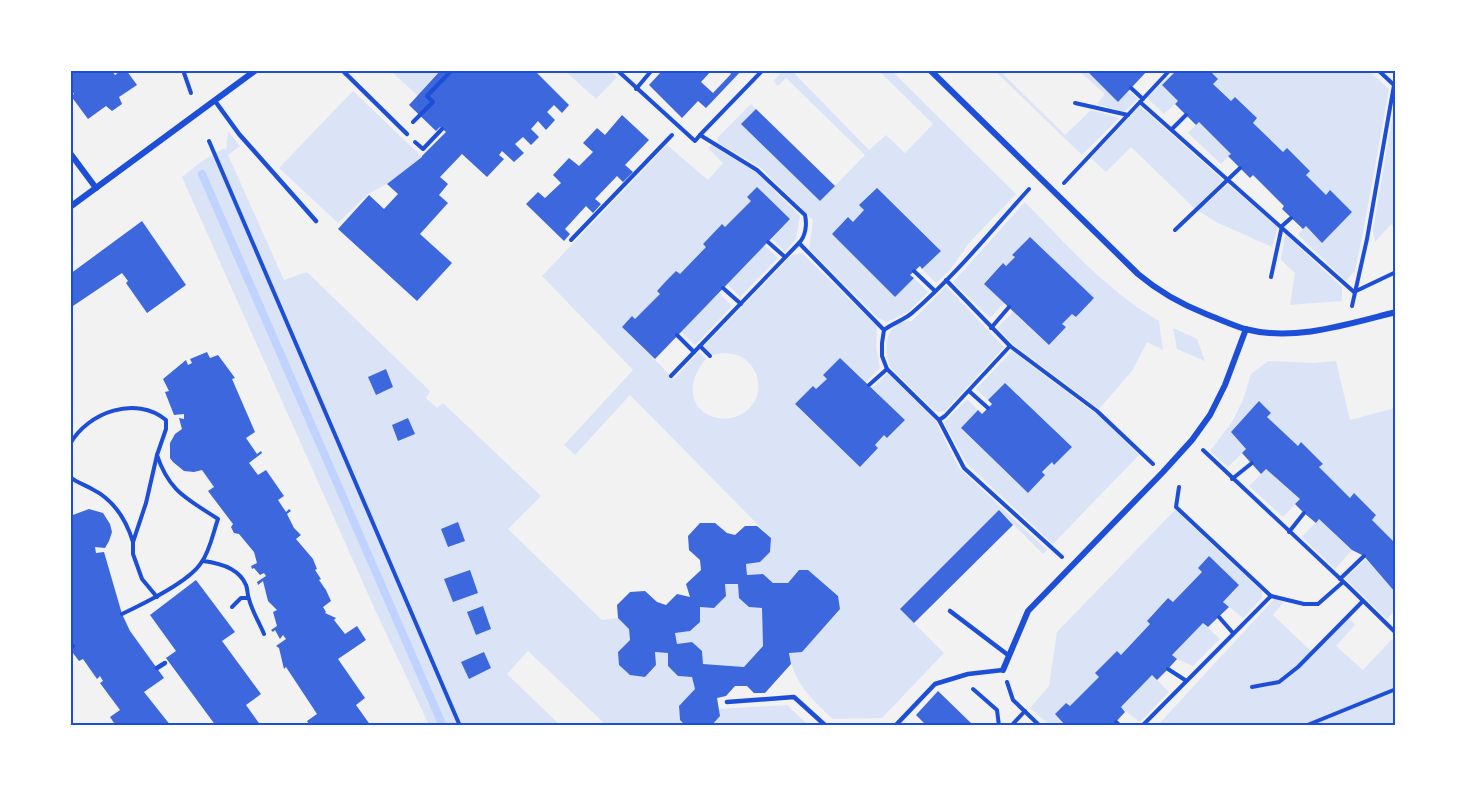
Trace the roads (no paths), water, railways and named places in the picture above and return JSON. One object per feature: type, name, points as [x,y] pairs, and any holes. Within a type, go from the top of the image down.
[{"type":"street","points":[[70,207],[256,70]]},
{"type":"street","points":[[930,70],[1152,286],[1194,309],[1245,329],[1275,332],[1309,332],[1334,328],[1395,312]]},
{"type":"street","points":[[70,153],[96,188]]},
{"type":"street","points":[[1003,670],[1028,610],[1163,472],[1192,440],[1210,415],[1226,385],[1245,329]]},
{"type":"lane","points":[[342,70],[407,134]]},
{"type":"lane","points":[[215,101],[239,134],[316,221]]},
{"type":"lane","points":[[951,610],[1008,655]]},
{"type":"lane","points":[[157,668],[165,663]]},
{"type":"lane","points":[[895,726],[935,684],[959,676],[1003,670]]},
{"type":"lane","points":[[727,702],[794,698],[826,726]]},
{"type":"waterway","points":[[202,174],[443,726]]}]
